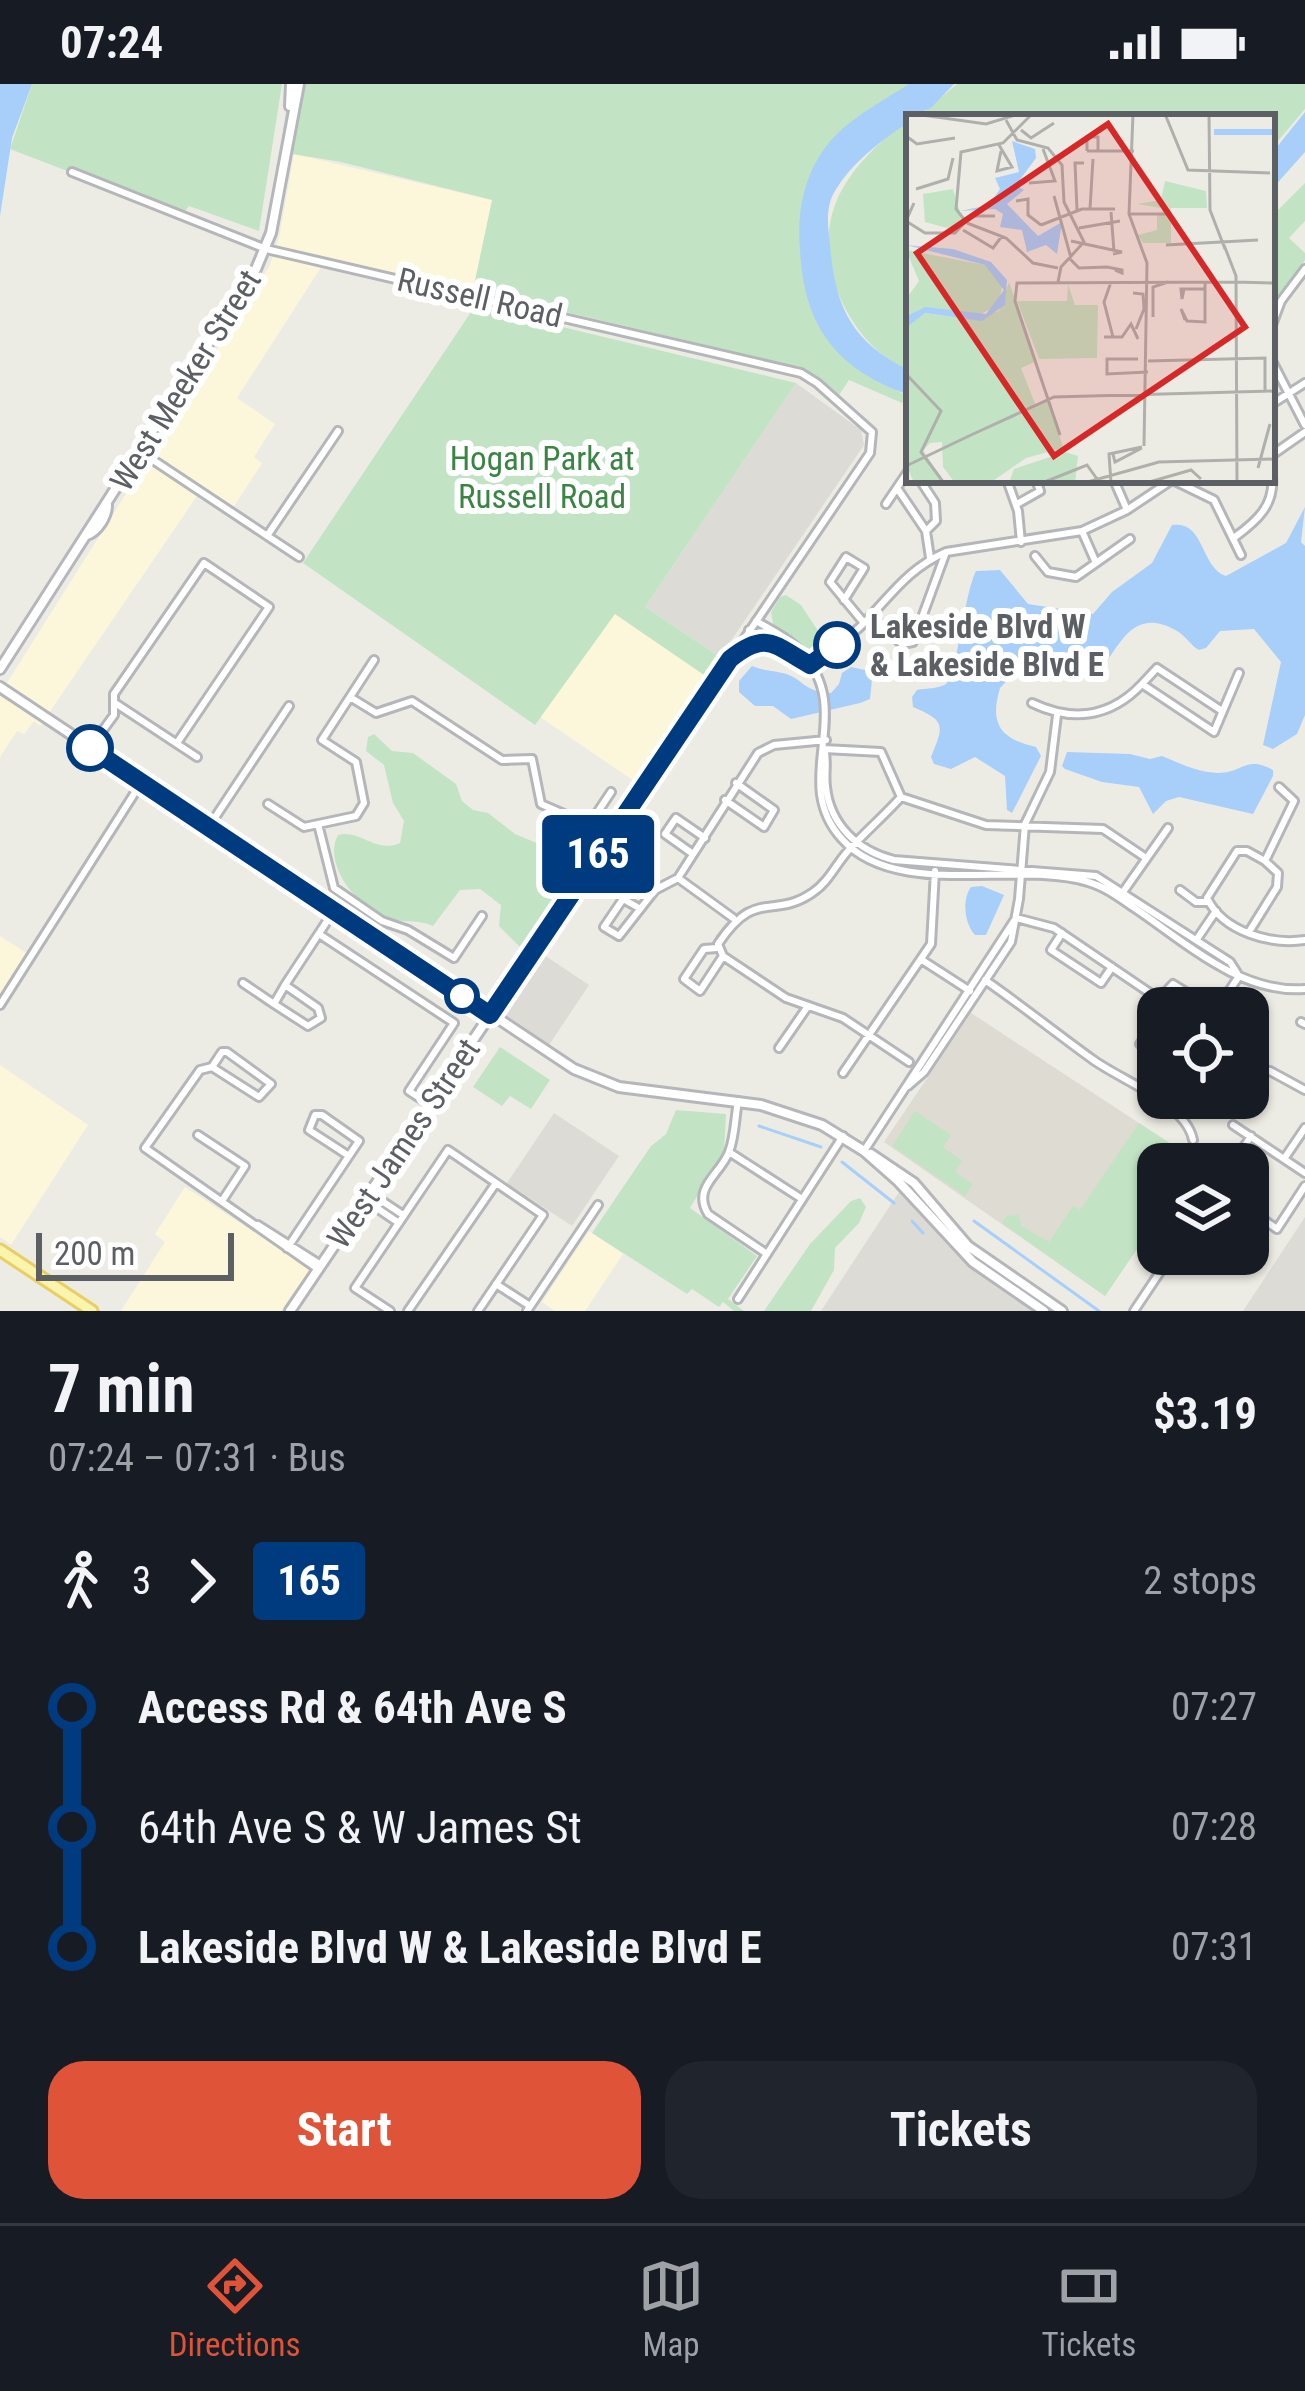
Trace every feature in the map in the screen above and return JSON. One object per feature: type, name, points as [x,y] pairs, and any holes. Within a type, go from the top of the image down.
[{"type":"main road","points":[[0,1250],[92,1311]]},
{"type":"street","name":"West Meeker Street","points":[[0,669],[266,248],[295,84]]},
{"type":"street","name":"Russell Road","points":[[72,172],[266,248],[801,373],[869,427],[873,436]]},
{"type":"street","points":[[1275,308],[1305,269]]},
{"type":"street","points":[[1275,367],[1305,428],[1275,453]]},
{"type":"street","points":[[1275,402],[1305,383]]},
{"type":"street","points":[[267,536],[338,431]]},
{"type":"street","name":"West James Street","points":[[290,1311],[870,453],[873,436]]},
{"type":"street","points":[[141,452],[299,557]]},
{"type":"street","points":[[886,504],[906,474]]},
{"type":"street","points":[[922,483],[936,512],[936,521],[926,531]]},
{"type":"street","points":[[1008,483],[1022,542]]},
{"type":"street","points":[[1016,504],[1040,491],[1037,483]]},
{"type":"street","points":[[1115,483],[1127,510]]},
{"type":"street","points":[[810,665],[864,623],[901,580],[931,558],[1082,531],[1168,483]]},
{"type":"street","points":[[1179,483],[1214,500],[1241,555]]},
{"type":"street","points":[[1235,537],[1259,519],[1273,494],[1272,483]]},
{"type":"street","points":[[897,488],[926,531],[931,558]]},
{"type":"street","points":[[1082,531],[1096,563]]},
{"type":"street","points":[[1035,556],[1048,572],[1076,577],[1130,539]]},
{"type":"street","points":[[872,615],[902,644],[913,642],[946,552]]},
{"type":"street","points":[[844,599],[864,568],[846,557],[830,582],[844,599],[864,623]]},
{"type":"street","points":[[90,748],[114,715],[114,694],[204,563],[269,607],[177,743]]},
{"type":"street","points":[[756,621],[796,647],[810,665],[827,712],[830,804],[854,845],[884,866],[1085,873],[1123,892],[1240,976],[1262,987],[1305,989]]},
{"type":"street","points":[[749,630],[810,665]]},
{"type":"street","points":[[730,659],[751,643],[765,641]]},
{"type":"street","points":[[268,804],[301,826],[356,816],[364,803],[356,762],[322,740],[374,660]]},
{"type":"street","points":[[1032,703],[1058,715],[1085,715],[1131,695],[1157,668],[1222,711]]},
{"type":"street","points":[[1142,684],[1214,732],[1239,673]]},
{"type":"street","points":[[0,686],[333,912],[598,1081],[793,1112],[843,1136],[919,1199],[973,1262],[1044,1311]]},
{"type":"street","points":[[350,697],[376,713],[412,701],[502,760],[532,760],[541,804],[586,828],[598,853]]},
{"type":"street","points":[[113,702],[197,757]]},
{"type":"street","points":[[208,828],[289,706]]},
{"type":"street","points":[[864,1151],[982,978],[1016,918],[1025,824],[1050,772],[1058,715]]},
{"type":"street","points":[[639,908],[623,899],[604,927],[619,936],[655,890],[677,878],[736,783],[765,749],[825,745],[881,752],[901,797],[986,825],[1103,829],[1146,858]]},
{"type":"street","points":[[0,1005],[142,783]]},
{"type":"street","points":[[725,800],[764,826],[774,810],[736,783]]},
{"type":"street","points":[[1265,861],[1294,801],[1279,787]]},
{"type":"street","points":[[586,828],[611,792]]},
{"type":"street","points":[[901,797],[805,898],[763,904],[734,919],[720,952],[700,991],[684,979],[704,949],[720,952],[786,998],[837,1015],[909,1062]]},
{"type":"street","points":[[693,854],[665,834],[676,818],[705,838]]},
{"type":"street","points":[[318,824],[334,888],[382,921],[408,930],[454,958],[482,916]]},
{"type":"street","points":[[1123,892],[1168,828]]},
{"type":"street","points":[[854,845],[894,860],[1092,883],[1193,943]]},
{"type":"street","points":[[1180,890],[1196,902],[1207,900],[1237,851],[1265,861],[1279,880],[1249,932]]},
{"type":"street","points":[[843,1073],[931,944],[935,871]]},
{"type":"street","points":[[677,878],[734,919]]},
{"type":"street","points":[[1207,900],[1216,911],[1270,942],[1305,940]]},
{"type":"street","points":[[1193,943],[1216,911]]},
{"type":"street","points":[[274,1004],[333,912]]},
{"type":"street","points":[[1016,918],[1062,933],[1140,987]]},
{"type":"street","points":[[371,937],[382,921]]},
{"type":"street","points":[[1062,933],[1051,950],[1101,983],[1112,967]]},
{"type":"street","points":[[319,934],[454,1023],[409,1091],[429,1104]]},
{"type":"street","points":[[922,960],[972,993]]},
{"type":"street","points":[[1231,987],[1240,976]]},
{"type":"street","points":[[982,978],[1100,1065],[1159,1099],[1189,1126],[1193,1140]]},
{"type":"street","points":[[243,983],[308,1026],[321,1018],[318,1008],[285,985]]},
{"type":"street","points":[[779,1048],[808,1006]]},
{"type":"street","points":[[212,1066],[259,1097],[271,1084],[223,1052],[190,1082],[145,1148],[320,1267]]},
{"type":"street","points":[[1270,1071],[1305,1090]]},
{"type":"street","points":[[738,1101],[729,1152],[702,1192],[702,1203],[708,1214],[767,1254]]},
{"type":"street","points":[[289,1246],[349,1156],[359,1141],[315,1115],[309,1130],[349,1156]]},
{"type":"street","points":[[1233,1125],[1305,1173]]},
{"type":"street","points":[[1284,1159],[1305,1128]]},
{"type":"street","points":[[198,1135],[245,1166],[222,1201]]},
{"type":"street","points":[[738,1299],[843,1136]]},
{"type":"street","points":[[1246,1143],[1251,1136]]},
{"type":"street","points":[[390,1311],[356,1288],[448,1150],[543,1215],[478,1311]]},
{"type":"street","points":[[864,1151],[887,1161],[914,1183],[968,1246],[1062,1311]]},
{"type":"street","points":[[729,1152],[803,1199]]},
{"type":"street","points":[[408,1311],[496,1183]]},
{"type":"street","points":[[1269,1223],[1277,1229],[1305,1186]]},
{"type":"street","points":[[367,1197],[401,1219]]},
{"type":"street","points":[[496,1284],[528,1309],[598,1205]]},
{"type":"street","points":[[1134,1311],[1158,1275]]},
{"type":"shaded area","points":[[294,154],[496,201],[473,290],[327,258],[237,398],[275,424],[254,457],[262,463],[233,508],[228,515],[197,496],[40,726],[34,721],[24,734],[17,731],[0,757],[0,694],[270,265]]},
{"type":"shaded area","points":[[796,383],[861,430],[864,445],[720,657],[645,607]]},
{"type":"shaded area","points":[[612,612],[707,677],[637,783],[540,717]]},
{"type":"shaded area","points":[[0,936],[31,956],[0,1005]]},
{"type":"shaded area","points":[[541,953],[589,985],[549,1045],[500,1013]]},
{"type":"shaded area","points":[[971,1013],[1170,1143],[1137,1143],[1137,1249],[1105,1296],[884,1142]]},
{"type":"shaded area","points":[[0,1065],[88,1125],[11,1245],[0,1237]]},
{"type":"shaded area","points":[[554,1113],[619,1156],[572,1226],[507,1183]]},
{"type":"shaded area","points":[[185,1187],[310,1269],[281,1311],[121,1311],[165,1242],[155,1234]]},
{"type":"shaded area","points":[[899,1192],[976,1271],[1035,1311],[821,1311]]},
{"type":"shaded area","points":[[1305,1217],[1305,1311],[1243,1311]]},
{"type":"shaded area","points":[[589,1231],[623,1254],[585,1311],[555,1311],[542,1302]]},
{"type":"green space","points":[[32,84],[282,84],[259,231],[189,206],[182,215],[10,149]]},
{"type":"green space","points":[[290,84],[913,84],[802,223],[866,374],[906,397],[902,403],[849,380],[839,395],[793,366],[473,290],[492,200],[341,162],[280,152]]},
{"type":"green space","points":[[957,84],[1305,84],[1305,109],[1275,144],[1275,114],[922,114]]},
{"type":"green space","points":[[906,124],[906,369],[870,343],[854,323],[833,277],[829,253],[829,228],[847,181]]},
{"type":"green space","points":[[1305,183],[1305,221],[1289,238],[1305,253],[1305,260],[1275,305],[1275,213]]},
{"type":"green space","name":"Hogan Park at Russell Road","points":[[475,306],[796,383],[645,607],[720,657],[707,677],[615,614],[535,725],[303,563]]},
{"type":"green space","points":[[786,595],[801,605],[826,643],[810,651],[773,624],[771,612]]},
{"type":"green space","points":[[374,734],[392,751],[413,753],[456,784],[462,801],[473,810],[488,813],[515,834],[556,851],[571,843],[588,856],[524,951],[499,926],[501,905],[480,889],[460,890],[433,926],[375,913],[346,884],[335,859],[338,835],[354,835],[383,846],[400,843],[404,821],[393,803],[384,765],[366,751],[368,737]]},
{"type":"green space","points":[[500,1047],[550,1080],[531,1109],[510,1096],[502,1106],[473,1087]]},
{"type":"green space","points":[[676,1110],[726,1114],[724,1152],[690,1208],[757,1256],[728,1299],[744,1311],[734,1311],[723,1302],[719,1307],[692,1289],[687,1294],[592,1233],[651,1146],[666,1134]]},
{"type":"green space","points":[[915,1111],[951,1135],[943,1147],[962,1161],[955,1172],[973,1184],[965,1196],[892,1146]]},
{"type":"green space","points":[[1139,1123],[1170,1143],[1137,1143],[1137,1249],[1105,1296],[1002,1223],[1006,1216],[1019,1215],[1021,1226],[1049,1242],[1073,1206],[1080,1210]]},
{"type":"green space","points":[[860,1198],[866,1207],[859,1223],[835,1248],[834,1270],[811,1311],[764,1311],[810,1244],[851,1201]]},
{"type":"water","points":[[0,84],[32,84],[12,138],[0,216]]},
{"type":"water","points":[[909,84],[954,84],[931,108],[906,114],[906,124],[859,161],[830,204],[832,267],[842,304],[860,334],[906,368],[906,394],[843,358],[817,323],[803,277],[799,237],[805,187],[830,141]]},
{"type":"water","points":[[1305,112],[1305,152],[1275,186],[1275,149]]},
{"type":"water","points":[[1305,507],[1301,542],[1305,546],[1305,715],[1297,734],[1273,749],[1263,745],[1281,662],[1254,629],[1220,631],[1199,650],[1177,631],[1148,623],[1127,634],[1095,677],[1076,680],[1032,662],[1020,667],[1000,688],[996,712],[1001,728],[1014,740],[1036,747],[1041,756],[1012,813],[1007,810],[1005,776],[975,757],[951,769],[934,764],[931,757],[939,725],[913,707],[912,697],[917,690],[943,686],[950,678],[976,571],[1000,570],[1028,604],[1093,614],[1112,592],[1152,563],[1172,525],[1191,530],[1211,564],[1226,576],[1286,543]]},
{"type":"water","points":[[752,666],[831,693],[842,673],[851,667],[865,670],[872,679],[870,699],[791,719],[773,706],[755,706],[739,692],[739,681]]},
{"type":"water","points":[[1067,752],[1162,756],[1218,773],[1257,764],[1273,770],[1273,776],[1253,814],[1179,797],[1166,801],[1153,814],[1139,787],[1102,782],[1065,769]]},
{"type":"water","points":[[971,887],[1004,895],[986,935],[975,935],[965,904]]},
{"type":"waterway","points":[[759,1126],[821,1147]]},
{"type":"waterway","points":[[842,1162],[894,1203]]},
{"type":"waterway","points":[[912,1221],[923,1233]]},
{"type":"waterway","points":[[974,1221],[1099,1311]]},
{"type":"bus line","name":"165","points":[[90,748],[490,1015],[730,659],[758,640],[810,665],[837,645]]},
{"type":"place","name":"Lakeside Blvd W & Lakeside Blvd E","points":[[837,645]]}]
